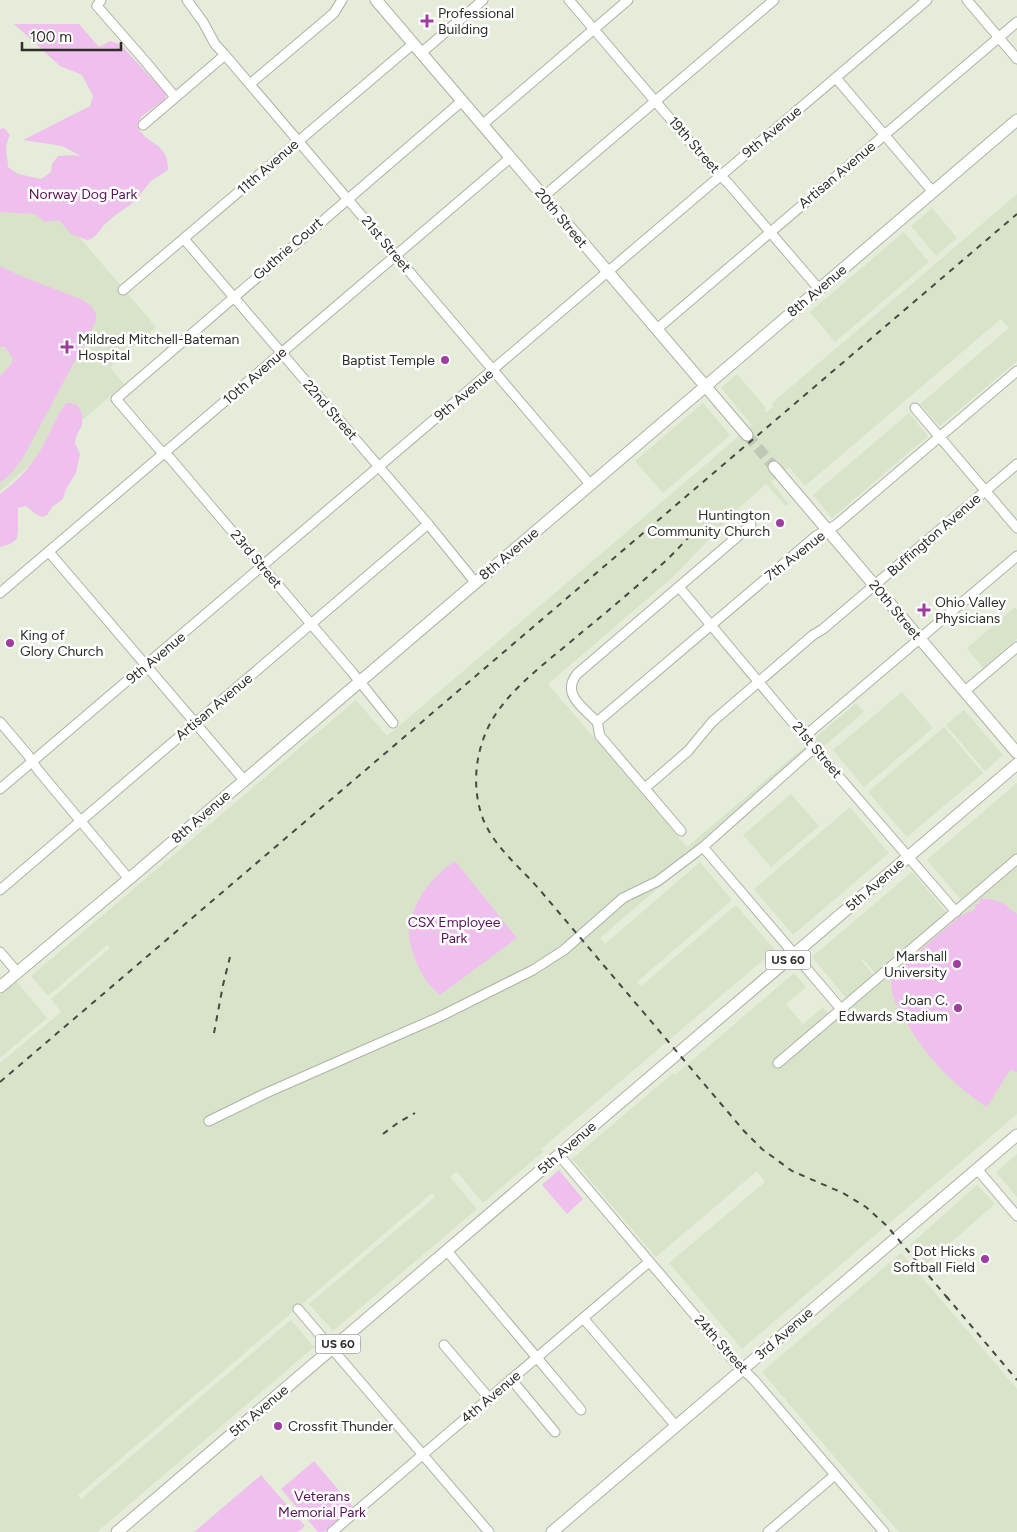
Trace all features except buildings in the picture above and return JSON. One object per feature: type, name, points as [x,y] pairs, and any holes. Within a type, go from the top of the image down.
[{"type":"main road","name":"20th Street","points":[[376,0],[746,435]]},
{"type":"main road","name":"8th Avenue","points":[[0,987],[1017,120]]},
{"type":"main road","name":"20th Street","points":[[774,467],[1017,753]]},
{"type":"main road","name":"5th Avenue","points":[[117,1532],[1017,764]]},
{"type":"main road","name":"3rd Avenue","points":[[552,1532],[1017,1135]]},
{"type":"street","points":[[101,0],[97,6],[145,60],[175,98]]},
{"type":"street","name":"21st Street","points":[[187,0],[203,22],[215,44],[590,484]]},
{"type":"street","points":[[250,84],[334,13],[342,0]]},
{"type":"street","name":"11th Avenue","points":[[124,290],[298,141],[417,48],[483,0]]},
{"type":"street","name":"19th Street","points":[[569,0],[713,169],[730,185],[819,289]]},
{"type":"street","points":[[482,125],[628,0]]},
{"type":"street","points":[[543,197],[774,0]]},
{"type":"street","name":"9th Avenue","points":[[0,789],[927,0]]},
{"type":"street","points":[[967,0],[1017,59]]},
{"type":"street","name":"Artisan Avenue","points":[[657,329],[1017,22]]},
{"type":"street","points":[[143,125],[225,55]]},
{"type":"street","points":[[836,78],[933,192]]},
{"type":"street","name":"Guthrie Court","points":[[116,399],[233,296],[462,101]]},
{"type":"street","name":"10th Avenue","points":[[0,593],[510,158]]},
{"type":"street","name":"22nd Street","points":[[184,239],[428,524],[475,582]]},
{"type":"street","name":"7th Avenue","points":[[597,722],[816,536],[836,525],[1017,371]]},
{"type":"street","name":"23rd Street","points":[[116,399],[183,474],[393,723]]},
{"type":"street","points":[[915,408],[1017,528]]},
{"type":"street","name":"Buffington Avenue","points":[[645,788],[688,751],[712,722],[1017,464]]},
{"type":"street","name":"Artisan Avenue","points":[[0,890],[428,524]]},
{"type":"street","points":[[681,831],[600,736],[597,722],[574,697],[571,686],[577,674],[751,525]]},
{"type":"street","points":[[49,552],[244,780]]},
{"type":"street","points":[[805,736],[1017,556]]},
{"type":"street","name":"21st Street","points":[[679,587],[814,748],[956,912]]},
{"type":"street","points":[[965,692],[1017,647]]},
{"type":"street","points":[[0,722],[129,878]]},
{"type":"street","points":[[209,1121],[264,1094],[469,1003],[533,970],[559,953],[623,898],[658,881],[703,847],[814,748]]},
{"type":"street","points":[[703,847],[841,1009]]},
{"type":"street","points":[[778,1063],[1017,859]]},
{"type":"street","points":[[0,952],[17,972]]},
{"type":"street","name":"24th Street","points":[[559,1155],[732,1359],[754,1380],[884,1532]]},
{"type":"street","points":[[977,1169],[1017,1216]]},
{"type":"street","points":[[447,1251],[581,1410]]},
{"type":"street","name":"4th Avenue","points":[[332,1532],[650,1262]]},
{"type":"street","points":[[298,1309],[489,1532]]},
{"type":"street","points":[[583,1318],[676,1426]]},
{"type":"street","points":[[444,1345],[489,1398]]},
{"type":"street","points":[[511,1380],[555,1432]]},
{"type":"street","points":[[768,1532],[835,1475]]},
{"type":"shaded area","name":"Mildred Mitchell-Bateman Hospital","points":[[39,190],[156,327],[110,367],[124,384],[0,491],[0,200]]},
{"type":"shaded area","points":[[1017,194],[1017,361],[940,426],[920,404],[1009,328],[1001,319],[805,486],[789,467],[771,482],[789,504],[786,506],[766,484],[742,505],[674,576],[548,684],[687,847],[856,703],[864,712],[600,938],[605,944],[700,862],[732,900],[637,982],[641,986],[736,905],[775,950],[541,1149],[543,1152],[483,1203],[457,1172],[450,1177],[477,1209],[333,1331],[309,1304],[435,1197],[432,1193],[78,1495],[81,1499],[291,1320],[314,1347],[97,1532],[0,1532],[0,1063],[61,1012],[51,999],[110,948],[107,945],[48,996],[31,976],[356,700],[387,736],[752,425],[721,388],[737,374],[766,408],[764,410],[766,412],[773,407],[772,403]]},
{"type":"shaded area","points":[[932,208],[957,238],[936,256],[911,226]]},
{"type":"shaded area","points":[[904,232],[929,262],[835,342],[810,312]]},
{"type":"shaded area","points":[[703,403],[730,435],[663,493],[635,461]]},
{"type":"shaded area","points":[[909,413],[928,436],[832,518],[813,495]]},
{"type":"shaded area","points":[[1015,607],[1017,610],[1017,639],[983,668],[967,648]]},
{"type":"shaded area","points":[[902,692],[933,728],[864,787],[833,750]]},
{"type":"shaded area","points":[[964,710],[1003,755],[985,771],[946,725]]},
{"type":"shaded area","points":[[944,727],[983,773],[907,837],[868,792]]},
{"type":"shaded area","points":[[1017,783],[1017,854],[962,901],[927,860]]},
{"type":"shaded area","points":[[791,794],[819,826],[771,867],[743,835]]},
{"type":"shaded area","points":[[850,807],[889,853],[793,935],[754,889]]},
{"type":"shaded area","points":[[1017,862],[1017,1114],[742,1349],[669,1263],[765,1182],[757,1171],[656,1257],[572,1159],[673,1073],[675,1075],[794,973],[806,987],[786,1004],[803,1024],[823,1007],[829,1014]]},
{"type":"shaded area","points":[[912,872],[947,913],[876,974],[863,959],[861,960],[874,976],[847,999],[812,957]]},
{"type":"shaded area","points":[[15,980],[47,1018],[0,1058],[0,996]]},
{"type":"shaded area","points":[[1017,1154],[1017,1197],[996,1172]]},
{"type":"shaded area","points":[[977,1185],[995,1204],[926,1264],[910,1245]]},
{"type":"shaded area","points":[[901,1253],[1017,1389],[1017,1532],[899,1532],[762,1372]]},
{"type":"green space","name":"Norway Dog Park","points":[[14,24],[79,24],[99,47],[110,41],[120,44],[166,94],[165,99],[141,117],[137,125],[140,131],[165,154],[168,170],[151,181],[134,202],[113,217],[91,239],[87,240],[71,234],[59,220],[45,222],[35,214],[0,212],[0,129],[4,128],[10,135],[6,148],[8,167],[18,174],[41,179],[51,172],[52,164],[58,156],[81,156],[62,146],[23,140],[90,106],[93,96],[82,75],[60,66]]},
{"type":"green space","points":[[0,266],[83,300],[93,308],[96,314],[96,321],[23,458],[10,475],[0,482],[0,376],[11,364],[13,358],[5,347],[0,347]]},
{"type":"green space","points":[[66,403],[77,405],[82,413],[82,426],[77,434],[75,443],[80,454],[76,473],[66,489],[63,499],[52,507],[47,515],[42,517],[37,515],[26,506],[18,508],[17,539],[10,544],[0,547],[0,494],[17,480],[32,463]]},
{"type":"green space","name":"CSX Employee Park","points":[[455,861],[517,938],[440,995],[427,982],[419,968],[414,956],[409,931],[413,913],[421,895],[440,873]]},
{"type":"green space","name":"Joan C. Edwards Stadium","points":[[980,899],[991,899],[1001,903],[1017,914],[1017,1072],[1010,1070],[987,1107],[959,1086],[923,1048],[895,1002],[891,985],[892,973],[896,974],[898,969],[902,971],[913,957],[960,916],[976,909],[975,904],[980,904]]},
{"type":"green space","points":[[559,1170],[583,1199],[567,1214],[542,1185]]},
{"type":"green space","name":"Veterans Memorial Park","points":[[314,1461],[353,1507],[324,1532],[318,1532],[281,1489]]},
{"type":"green space","points":[[261,1475],[305,1526],[298,1532],[194,1532]]},
{"type":"tunnel","points":[[747,435],[774,467]]},
{"type":"railway","points":[[0,1082],[1017,214]]},
{"type":"railway","points":[[699,527],[661,565],[521,684],[500,708],[486,732],[479,756],[476,782],[479,807],[488,829],[501,848],[539,889],[744,1131],[762,1149],[792,1171],[843,1193],[866,1207],[887,1226],[950,1301]]},
{"type":"railway","points":[[214,1033],[230,957]]},
{"type":"railway","points":[[383,1134],[415,1113]]},
{"type":"railway","points":[[946,1296],[1017,1380]]},
{"type":"place","name":"Professional Building","points":[[427,21]]},
{"type":"place","name":"Mildred Mitchell-Bateman Hospital","points":[[67,347]]},
{"type":"place","name":"Baptist Temple","points":[[445,360]]},
{"type":"place","name":"Huntington Community Church","points":[[780,523]]},
{"type":"place","name":"Ohio Valley Physicians","points":[[924,610]]},
{"type":"place","name":"King of Glory Church","points":[[10,643]]},
{"type":"place","name":"Marshall University","points":[[957,964]]},
{"type":"place","name":"Joan C. Edwards Stadium","points":[[958,1008]]},
{"type":"place","name":"Dot Hicks Softball Field","points":[[985,1259]]},
{"type":"place","name":"Crossfit Thunder","points":[[278,1426]]}]
